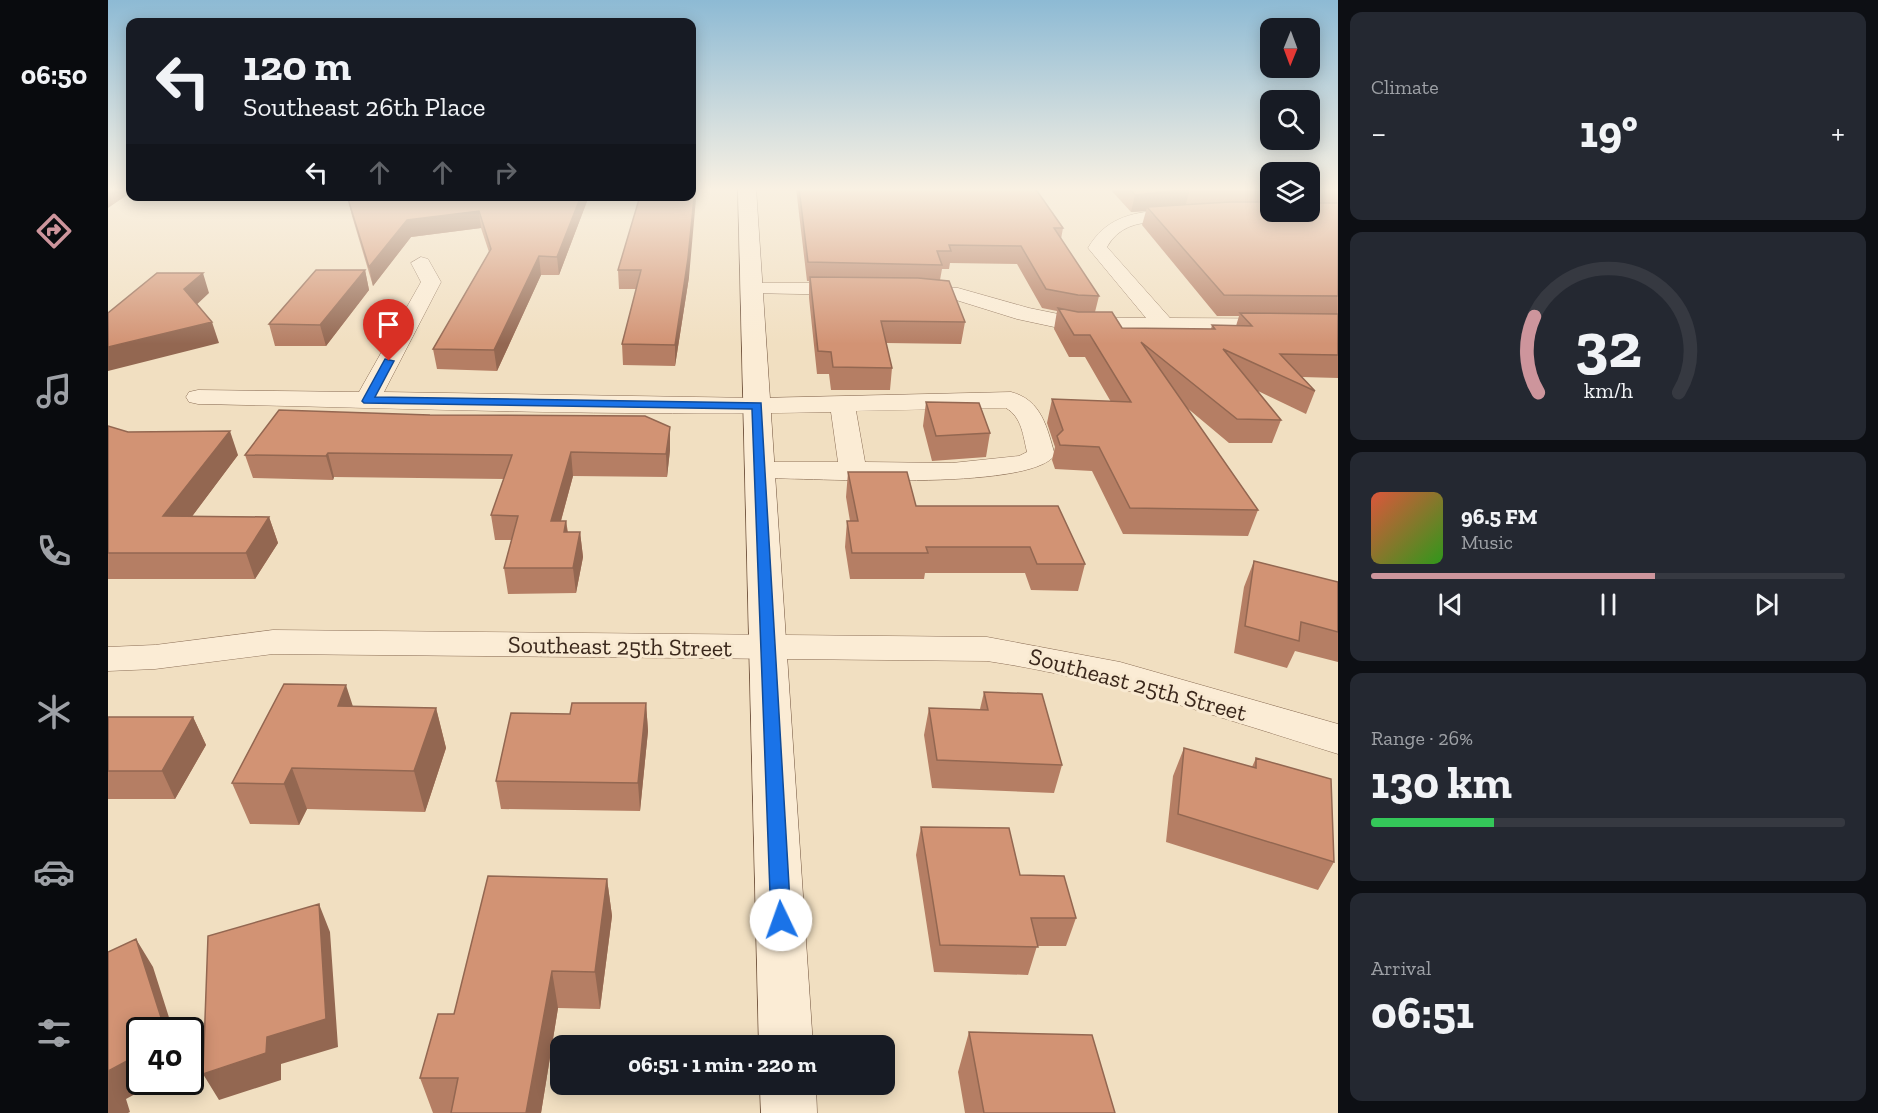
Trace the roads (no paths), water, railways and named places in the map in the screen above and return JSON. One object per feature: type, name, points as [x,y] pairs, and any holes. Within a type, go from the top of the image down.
[{"type":"street","points":[[750,240],[786,1035]]},
{"type":"street","points":[[1100,240],[1097,248],[1164,325]]},
{"type":"street","points":[[368,401],[431,282],[422,263]]},
{"type":"street","points":[[752,289],[869,290]]},
{"type":"street","points":[[892,290],[958,294],[1025,314],[1073,324],[1338,326]]},
{"type":"street","points":[[198,397],[757,406],[1011,400],[1021,404],[1030,414],[1041,455],[1035,461],[1005,468],[760,470]]},
{"type":"street","points":[[842,404],[853,471]]},
{"type":"street","name":"Southeast 25th Street","points":[[108,658],[155,657],[273,642],[987,650],[1044,656],[1338,739]]},
{"type":"street","points":[[788,1095],[789,1113]]}]
